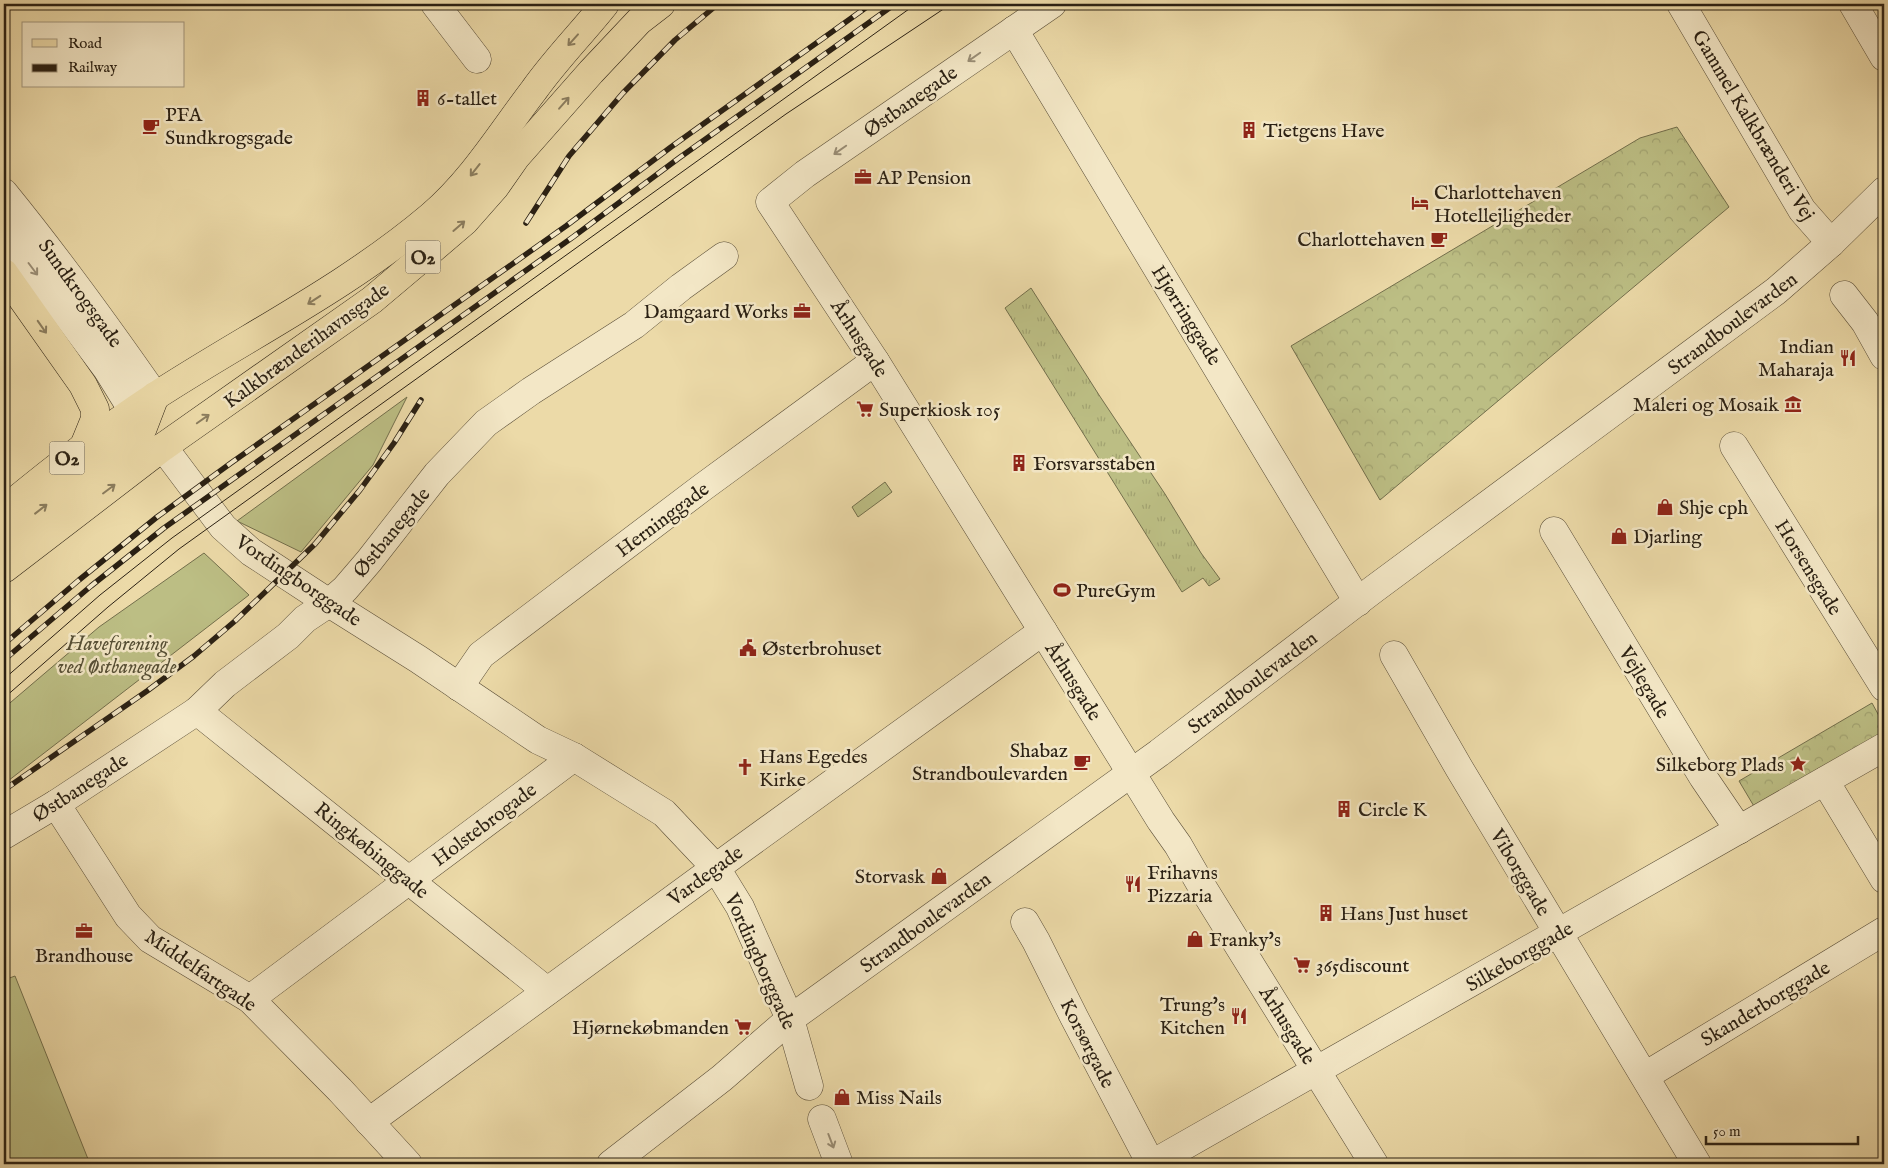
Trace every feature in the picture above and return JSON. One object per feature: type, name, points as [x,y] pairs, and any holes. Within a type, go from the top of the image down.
[{"type":"main road","name":"Kalkbrænderihavnsgade","points":[[4,510],[84,446],[143,413],[355,273],[432,216],[463,185],[505,132],[558,58],[605,4]]},
{"type":"main road","name":"Kalkbrænderihavnsgade","points":[[4,568],[164,447],[372,300],[465,221],[495,187],[516,157],[591,72],[639,21],[661,4]]},
{"type":"main road","points":[[4,273],[83,385],[95,409],[95,420],[84,446]]},
{"type":"main road","points":[[143,413],[164,447]]},
{"type":"main road","points":[[143,413],[164,447]]},
{"type":"main road","points":[[4,540],[143,413]]},
{"type":"street","points":[[435,4],[477,59]]},
{"type":"street","name":"Østbanegade","points":[[770,202],[805,174],[1052,4]]},
{"type":"street","name":"Gammel Kalkbrænderi Vej","points":[[1681,4],[1802,210],[1831,243]]},
{"type":"street","points":[[1853,4],[1884,57]]},
{"type":"street","name":"Hjørringgade","points":[[1014,30],[1358,602]]},
{"type":"street","name":"Strandboulevarden","points":[[611,1164],[722,1078],[790,1019],[1131,773],[1769,296],[1831,243],[1884,191]]},
{"type":"street","name":"Sundkrogsgade","points":[[4,193],[37,234],[126,355],[143,413]]},
{"type":"street","name":"Århusgade","points":[[770,202],[875,361],[1131,773],[1178,845],[1374,1164]]},
{"type":"street","name":"Sundkrogsgade","points":[[4,230],[107,369],[143,413]]},
{"type":"street","name":"Østbanegade","points":[[4,835],[56,804],[197,711],[225,684],[288,636],[305,619],[329,603],[344,589],[369,561],[437,474],[486,423],[531,391],[634,325],[681,286],[724,256]]},
{"type":"street","points":[[1844,295],[1866,322],[1884,356]]},
{"type":"street","name":"Herninggade","points":[[459,688],[481,655],[703,487],[875,361]]},
{"type":"street","name":"Horsensgade","points":[[1734,446],[1884,687]]},
{"type":"street","name":"Vordingborggade","points":[[164,447],[223,527],[251,552],[418,659],[459,688],[546,727],[574,757],[664,813],[716,868],[740,907],[790,1019],[809,1086]]},
{"type":"street","name":"Vejlegade","points":[[1554,531],[1703,776],[1739,830]]},
{"type":"street","name":"Vardegade","points":[[369,1122],[1043,631]]},
{"type":"street","name":"Viborggade","points":[[1394,654],[1459,768],[1697,1164]]},
{"type":"street","name":"Ringkøbinggade","points":[[197,711],[547,991]]},
{"type":"street","name":"Silkeborggade","points":[[1152,1164],[1317,1072],[1884,747]]},
{"type":"street","name":"Holstebrogade","points":[[250,999],[574,757]]},
{"type":"street","points":[[1826,781],[1884,879]]},
{"type":"street","name":"Middelfartgade","points":[[56,804],[128,916],[150,939],[250,999],[408,1164]]},
{"type":"street","name":"Korsørgade","points":[[1025,922],[1152,1164]]},
{"type":"street","name":"Skanderborggade","points":[[1645,1076],[1884,930]]},
{"type":"street","points":[[822,1119],[840,1164]]},
{"type":"green space","points":[[1677,127],[1729,207],[1380,500],[1291,346],[1640,138]]},
{"type":"green space","points":[[1031,288],[1165,494],[1201,553],[1220,579],[1209,586],[1203,578],[1182,592],[1005,308]]},
{"type":"green space","points":[[407,397],[373,465],[301,552],[237,521]]},
{"type":"green space","points":[[885,482],[892,492],[858,517],[852,507]]},
{"type":"green space","name":"Haveforening ved Østbanegade","points":[[204,553],[249,595],[4,784],[4,708],[99,627]]},
{"type":"green space","points":[[1872,703],[1884,725],[1884,733],[1755,808],[1739,781]]},
{"type":"green space","points":[[15,976],[90,1164],[4,1164],[4,980]]},
{"type":"tram line","points":[[4,679],[100,595],[172,538],[916,4]]},
{"type":"tram line","points":[[4,698],[108,607],[179,549],[786,114],[951,4]]},
{"type":"railway","points":[[526,223],[569,156],[623,93],[675,40],[718,4]]},
{"type":"railway","points":[[4,644],[157,517],[566,226],[671,147],[871,4]]},
{"type":"railway","points":[[4,660],[91,586],[164,528],[573,237],[679,158],[895,4]]},
{"type":"railway","points":[[4,790],[147,691],[194,656],[235,621],[315,544],[360,490],[394,443],[421,400]]},
{"type":"place","name":"6-tallet","points":[[423,98]]},
{"type":"place","name":"PFA Sundkrogsgade","points":[[151,126]]},
{"type":"place","name":"Tietgens Have","points":[[1249,130]]},
{"type":"place","name":"AP Pension","points":[[863,177]]},
{"type":"place","name":"Charlottehaven Hotellejligheder","points":[[1420,203]]},
{"type":"place","name":"Charlottehaven","points":[[1439,239]]},
{"type":"place","name":"Damgaard Works","points":[[802,311]]},
{"type":"place","name":"Indian Maharaja","points":[[1848,358]]},
{"type":"place","name":"Maleri og Mosaik","points":[[1793,404]]},
{"type":"place","name":"Superkiosk 105","points":[[865,409]]},
{"type":"place","name":"Forsvarsstaben","points":[[1019,463]]},
{"type":"place","name":"Shje cph","points":[[1665,507]]},
{"type":"place","name":"Djarling","points":[[1619,536]]},
{"type":"place","name":"PureGym","points":[[1062,590]]},
{"type":"place","name":"Østerbrohuset","points":[[748,648]]},
{"type":"place","name":"Shabaz Strandboulevarden","points":[[1082,762]]},
{"type":"place","name":"Silkeborg Plads","points":[[1798,764]]},
{"type":"place","name":"Hans Egedes Kirke","points":[[745,767]]},
{"type":"place","name":"Circle K","points":[[1344,809]]},
{"type":"place","name":"Storvask","points":[[939,876]]},
{"type":"place","name":"Frihavns Pizzaria","points":[[1133,884]]},
{"type":"place","name":"Hans Just huset","points":[[1326,913]]},
{"type":"place","name":"Brandhouse","points":[[84,931]]},
{"type":"place","name":"Franky's","points":[[1195,939]]},
{"type":"place","name":"365discount","points":[[1302,965]]},
{"type":"place","name":"Trung's Kitchen","points":[[1239,1016]]},
{"type":"place","name":"Hjørnekøbmanden","points":[[743,1027]]},
{"type":"place","name":"Miss Nails","points":[[842,1097]]}]
